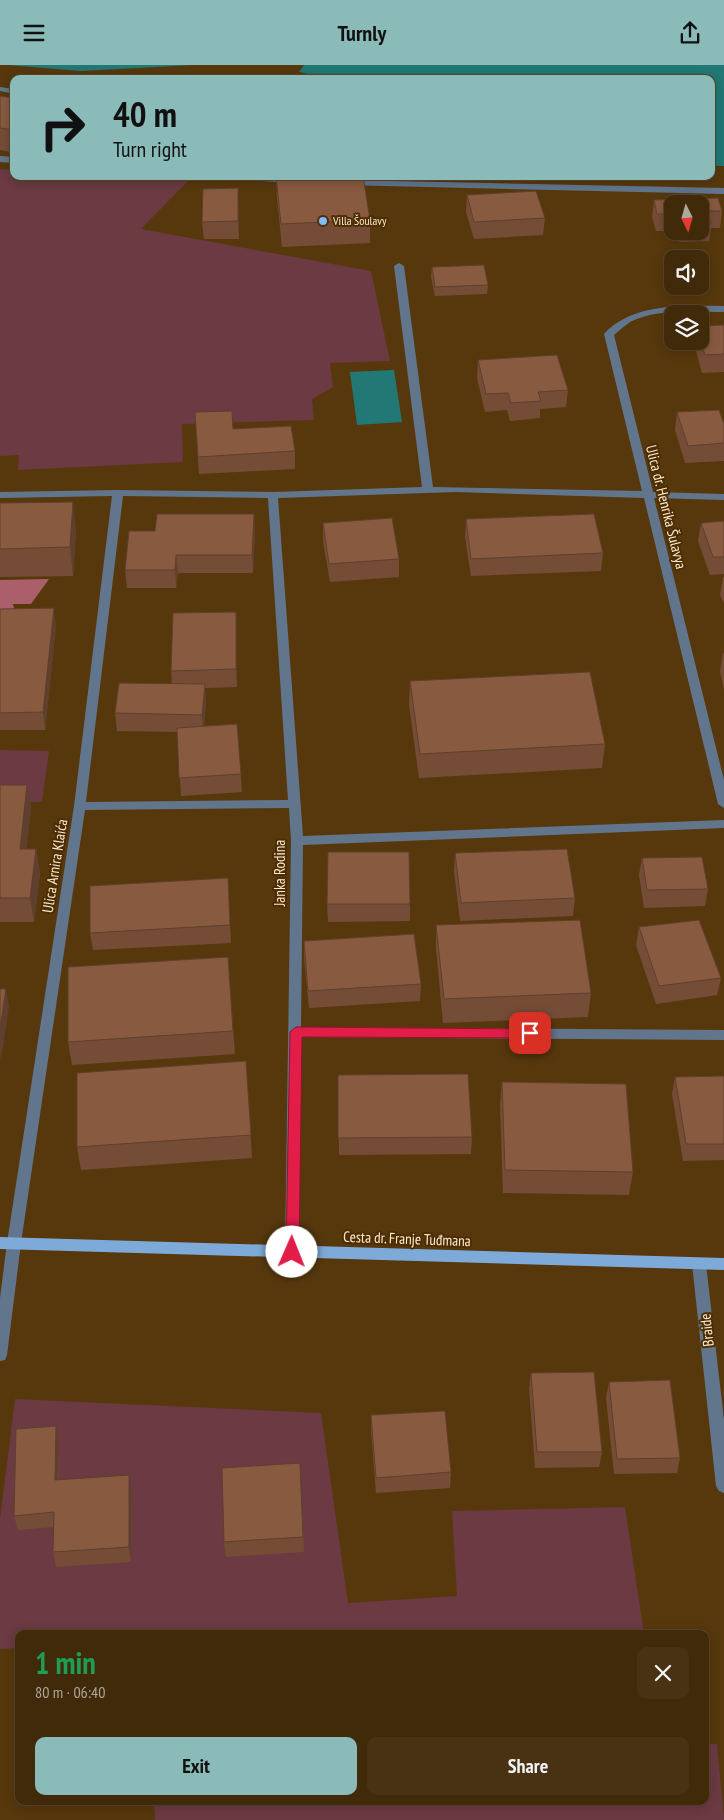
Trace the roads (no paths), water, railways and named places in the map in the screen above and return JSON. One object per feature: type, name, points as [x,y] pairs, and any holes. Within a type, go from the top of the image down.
[{"type":"main road","name":"Cesta dr. Franje Tuđmana","points":[[7,1243],[724,1264]]},
{"type":"street","points":[[287,180],[301,181]]},
{"type":"street","points":[[340,183],[724,191]]},
{"type":"street","points":[[399,266],[428,490]]},
{"type":"street","name":"Ulica dr. Henrika Šulavya","points":[[724,309],[680,309],[653,313],[627,320],[609,334],[724,804]]},
{"type":"street","points":[[0,495],[118,493],[273,495],[428,490],[724,497]]},
{"type":"street","name":"Ulica Arnira Klaića","points":[[0,1355],[7,1243],[80,807],[118,493]]},
{"type":"street","name":"Janka Rodina","points":[[273,495],[297,841],[292,1252]]},
{"type":"street","points":[[80,807],[295,804]]},
{"type":"street","points":[[297,841],[724,824]]},
{"type":"street","points":[[296,1032],[724,1035]]},
{"type":"street","name":"Braide","points":[[699,1264],[724,1486]]},
{"type":"water","points":[[8,65],[193,65],[81,71]]},
{"type":"water","points":[[304,65],[724,65],[724,166],[715,166],[715,75],[314,75],[299,72]]},
{"type":"water","points":[[394,370],[402,422],[357,425],[350,372]]},
{"type":"place","name":"Villa Šoulavy","points":[[323,221]]}]
